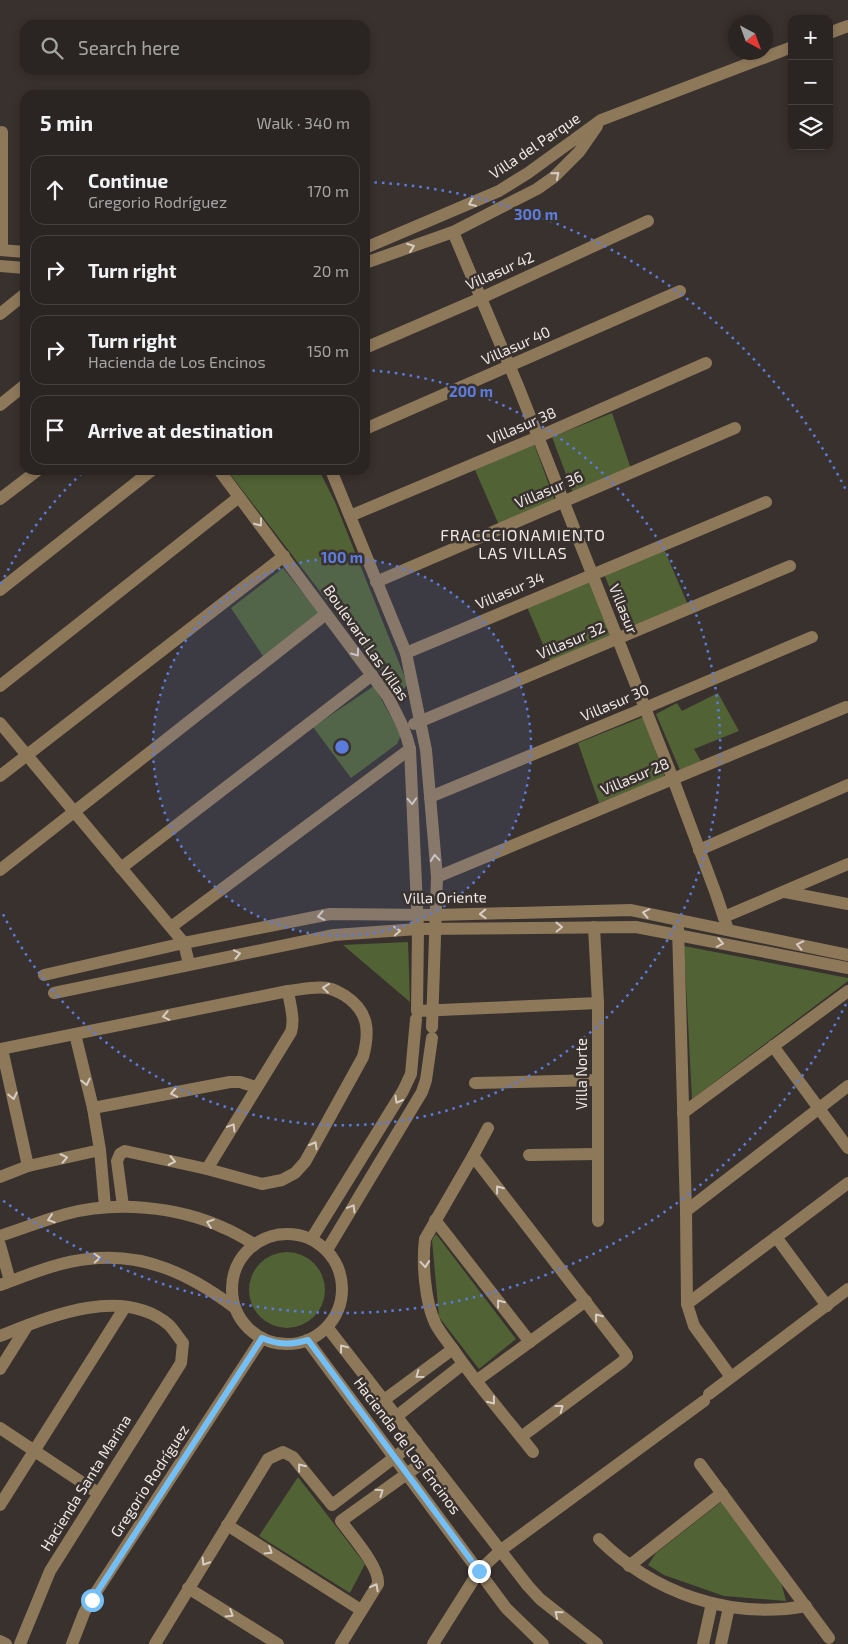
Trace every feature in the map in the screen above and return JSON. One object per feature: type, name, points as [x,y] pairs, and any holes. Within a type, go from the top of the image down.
[{"type":"street","points":[[833,32],[848,26]]},
{"type":"street","points":[[601,120],[788,49]]},
{"type":"street","name":"Villa del Parque","points":[[370,246],[499,191],[528,173],[601,120]]},
{"type":"street","name":"Villa del Parque","points":[[370,262],[452,232],[537,189],[554,177],[579,152],[601,120]]},
{"type":"street","points":[[2,132],[1,250],[20,252]]},
{"type":"street","points":[[499,191],[504,207]]},
{"type":"street","name":"Villasur 42","points":[[370,346],[481,298],[648,221]]},
{"type":"street","name":"Villasur","points":[[452,232],[510,367],[618,639],[700,850],[726,924]]},
{"type":"street","points":[[0,266],[20,268]]},
{"type":"street","name":"Villasur 40","points":[[370,427],[510,367],[680,290]]},
{"type":"street","points":[[0,314],[20,298]]},
{"type":"street","name":"Villasur 38","points":[[350,516],[538,437],[706,363]]},
{"type":"street","points":[[0,404],[20,389]]},
{"type":"street","name":"Villasur 36","points":[[376,582],[735,428]]},
{"type":"street","points":[[0,499],[31,475]]},
{"type":"street","points":[[0,590],[146,475]]},
{"type":"street","name":"Boulevard Las Villas","points":[[223,475],[388,698],[403,726],[410,749],[418,915],[416,1015],[411,1074],[404,1091],[312,1238]]},
{"type":"street","name":"Boulevard Las Villas","points":[[327,1250],[425,1086],[432,1032],[437,877],[426,750],[406,653],[333,475]]},
{"type":"street","points":[[0,686],[239,497]]},
{"type":"street","name":"Villasur 34","points":[[406,653],[766,502]]},
{"type":"street","points":[[0,776],[284,556]]},
{"type":"street","name":"Villasur 32","points":[[403,726],[420,722],[790,566]]},
{"type":"street","points":[[0,870],[326,614]]},
{"type":"street","name":"Villasur 30","points":[[430,797],[812,637]]},
{"type":"street","points":[[121,868],[372,675]]},
{"type":"street","name":"Villasur 28","points":[[437,877],[846,707]]},
{"type":"street","points":[[0,723],[184,943],[189,964]]},
{"type":"street","points":[[171,928],[410,749]]},
{"type":"street","points":[[700,850],[848,785]]},
{"type":"street","points":[[726,924],[785,892],[848,864]]},
{"type":"street","points":[[785,892],[848,904]]},
{"type":"street","name":"Villa Oriente","points":[[44,975],[184,943],[330,914],[435,916],[631,910],[677,919],[726,924],[848,955]]},
{"type":"street","points":[[677,919],[687,1304],[694,1326],[731,1377]]},
{"type":"street","name":"Villa Norte","points":[[594,927],[598,1003],[598,1221]]},
{"type":"street","name":"Villa Oriente","points":[[54,993],[334,935],[418,929],[636,927],[848,968]]},
{"type":"street","points":[[28,1166],[1,1049],[315,987],[336,990],[349,998],[364,1015],[367,1030],[362,1056],[305,1162],[294,1173],[282,1180],[262,1184],[207,1169],[125,1151],[120,1154],[117,1161],[122,1206]]},
{"type":"street","points":[[207,1169],[256,1086],[291,1032],[292,1016],[288,991]]},
{"type":"street","points":[[683,1113],[848,991]]},
{"type":"street","points":[[416,1015],[432,1011],[598,1003]]},
{"type":"street","points":[[75,1034],[93,1108],[100,1150],[105,1207]]},
{"type":"street","points":[[773,1046],[848,1148]]},
{"type":"street","points":[[413,1055],[429,1062]]},
{"type":"street","points":[[475,1083],[598,1080]]},
{"type":"street","points":[[93,1108],[230,1082],[240,1082],[256,1086]]},
{"type":"street","points":[[686,1211],[848,1086]]},
{"type":"street","points":[[488,1128],[425,1239],[424,1253],[429,1302],[435,1322],[463,1364],[534,1452]]},
{"type":"street","points":[[0,1177],[28,1166],[100,1150]]},
{"type":"street","points":[[529,1155],[598,1154]]},
{"type":"street","points":[[473,1156],[627,1356],[622,1362],[521,1437]]},
{"type":"street","points":[[687,1304],[848,1183]]},
{"type":"street","points":[[0,1236],[67,1214],[122,1206],[162,1210],[191,1216],[222,1227],[254,1244]]},
{"type":"street","points":[[436,1220],[530,1342]]},
{"type":"street","points":[[292,1234],[312,1238],[327,1250],[338,1265],[341,1274],[342,1293],[338,1311],[327,1327],[308,1340],[289,1344],[270,1342],[246,1326],[235,1308],[231,1288],[235,1268],[240,1259],[254,1244],[272,1235],[292,1234]]},
{"type":"street","points":[[776,1237],[826,1306]]},
{"type":"street","points":[[0,1245],[5,1283],[56,1266],[86,1259],[116,1257],[144,1261],[164,1267],[216,1294],[235,1308]]},
{"type":"street","points":[[433,1644],[479,1571],[501,1550],[848,1290]]},
{"type":"street","points":[[476,1381],[586,1301]]},
{"type":"street","points":[[0,1336],[48,1317],[79,1309],[125,1306]]},
{"type":"street","points":[[0,1506],[125,1306]]},
{"type":"street","name":"Hacienda Santa Marina","points":[[20,1644],[50,1571],[181,1363],[183,1343],[169,1325],[148,1312],[125,1306]]},
{"type":"street","points":[[0,1369],[26,1326]]},
{"type":"street","name":"Hacienda de Los Encinos","points":[[327,1327],[540,1599],[596,1644]]},
{"type":"street","name":"Gregorio Rodríguez","points":[[72,1644],[84,1613],[92,1600],[262,1338]]},
{"type":"street","name":"Hacienda de Los Encinos","points":[[308,1340],[506,1608],[543,1644]]},
{"type":"street","points":[[384,1400],[453,1349]]},
{"type":"street","points":[[397,1416],[463,1364]]},
{"type":"street","points":[[0,1428],[98,1493]]},
{"type":"street","points":[[155,1644],[268,1459],[283,1452],[293,1457],[332,1506],[416,1442]]},
{"type":"street","points":[[341,1644],[378,1584],[379,1579],[375,1567],[341,1521],[429,1458]]},
{"type":"street","points":[[700,1464],[829,1638]]},
{"type":"street","points":[[629,1566],[722,1493]]},
{"type":"street","points":[[227,1525],[361,1610]]},
{"type":"street","points":[[599,1539],[629,1566],[655,1582],[693,1598],[729,1607],[765,1610],[788,1610],[806,1606]]},
{"type":"street","points":[[188,1588],[278,1644]]},
{"type":"street","points":[[703,1644],[712,1603]]},
{"type":"street","points":[[721,1644],[729,1607]]},
{"type":"street","points":[[0,1640],[6,1644]]},
{"type":"green space","points":[[612,413],[631,469],[573,493],[552,437]]},
{"type":"green space","points":[[534,444],[555,501],[499,525],[475,470]]},
{"type":"green space","points":[[231,475],[322,475],[335,502],[408,685],[400,692],[377,666]]},
{"type":"green space","points":[[664,549],[688,605],[627,631],[604,574]]},
{"type":"green space","points":[[283,568],[321,615],[263,656],[231,608]]},
{"type":"green space","points":[[591,580],[612,639],[551,663],[527,607]]},
{"type":"green space","points":[[374,686],[401,735],[397,744],[351,778],[313,727]]},
{"type":"green space","points":[[718,693],[739,731],[694,749],[701,761],[680,770],[656,714],[677,703],[682,711]]},
{"type":"green space","points":[[643,717],[665,777],[599,803],[578,743]]},
{"type":"green space","points":[[408,942],[410,1002],[343,945]]},
{"type":"green space","points":[[684,946],[848,978],[848,981],[692,1099]]},
{"type":"green space","points":[[436,1234],[516,1339],[479,1369],[439,1317],[432,1240]]},
{"type":"green space","points":[[287,1252],[301,1255],[314,1263],[322,1276],[325,1290],[322,1304],[314,1317],[301,1325],[287,1328],[273,1325],[260,1317],[252,1304],[249,1290],[252,1276],[260,1263],[273,1255]]},
{"type":"green space","points":[[298,1477],[365,1564],[350,1593],[259,1536]]},
{"type":"green space","points":[[721,1502],[781,1582],[786,1601],[724,1596],[664,1575],[648,1565],[656,1553]]},
{"type":"district","name":"FRACCCIONAMIENTO LAS VILLAS","points":[[523,544]]},
{"type":"route","points":[[92,1600],[262,1338],[280,1344],[298,1343],[308,1340],[479,1571]]}]
